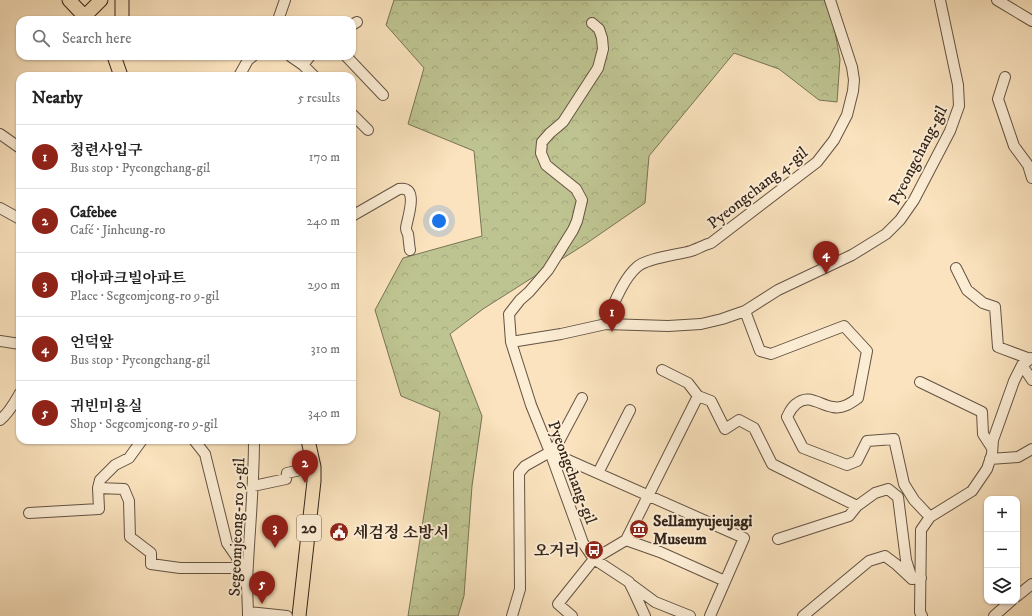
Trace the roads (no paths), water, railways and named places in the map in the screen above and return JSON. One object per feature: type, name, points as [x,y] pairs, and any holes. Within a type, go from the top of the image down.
[{"type":"main road","points":[[69,0],[84,16]]},
{"type":"main road","points":[[88,16],[101,0]]},
{"type":"main road","points":[[122,0],[122,16]]},
{"type":"main road","points":[[116,60],[120,72]]},
{"type":"main road","points":[[122,60],[122,72]]},
{"type":"main road","name":"20","points":[[299,616],[314,480],[314,467],[309,444]]},
{"type":"street","points":[[280,16],[286,0]]},
{"type":"street","name":"Pyeongchang 4-gil","points":[[606,324],[622,288],[637,267],[646,262],[690,251],[711,243],[817,162],[834,140],[847,115],[854,80],[852,67],[830,0]]},
{"type":"street","name":"Pyeongchang-gil","points":[[511,342],[561,334],[606,324],[668,326],[701,324],[722,319],[745,310],[778,290],[852,255],[886,234],[900,220],[914,200],[950,131],[959,106],[958,85],[940,0]]},
{"type":"street","points":[[998,0],[1032,21]]},
{"type":"street","name":"Pyeongchang-gil","points":[[592,24],[599,28],[602,38],[603,49],[598,68],[563,122],[542,142],[541,153],[546,165],[576,189],[582,200],[577,221],[548,270],[509,314],[511,342],[531,405],[550,452],[583,543],[594,559],[629,582],[655,602],[690,616]]},
{"type":"street","points":[[241,72],[248,60]]},
{"type":"street","points":[[296,60],[310,72]]},
{"type":"street","points":[[303,65],[307,60]]},
{"type":"street","points":[[350,60],[383,95]]},
{"type":"street","points":[[1005,77],[998,99],[1014,146],[1028,165],[1032,178]]},
{"type":"street","points":[[356,118],[368,130]]},
{"type":"street","points":[[0,134],[16,145]]},
{"type":"street","points":[[356,214],[399,189],[403,188],[409,192],[411,199],[406,229],[410,250]]},
{"type":"street","points":[[0,208],[16,217]]},
{"type":"street","points":[[956,268],[967,290],[983,303],[995,307],[998,346],[1028,361]]},
{"type":"street","points":[[745,310],[760,351],[771,354],[844,326],[867,351],[858,398],[847,406],[834,408],[809,399],[800,400],[790,409],[788,417],[803,448],[847,465],[857,461],[867,441],[894,439],[904,484],[914,500],[930,517]]},
{"type":"street","points":[[0,341],[16,343]]},
{"type":"street","points":[[1028,361],[1032,380]]},
{"type":"street","points":[[922,616],[920,612],[920,600],[916,578],[921,530],[930,517],[972,491],[987,469],[992,454],[993,440],[1014,381],[1028,361]]},
{"type":"street","points":[[662,370],[688,383],[698,396],[711,401],[724,429],[739,420],[754,428],[772,464],[857,506]]},
{"type":"street","points":[[920,382],[982,412],[983,434],[992,448]]},
{"type":"street","points":[[572,616],[558,604],[594,559],[626,540],[698,396]]},
{"type":"street","points":[[512,616],[520,589],[519,473],[525,466],[550,452],[557,445],[582,398]]},
{"type":"street","points":[[0,420],[6,416],[16,401]]},
{"type":"street","points":[[598,473],[630,410]]},
{"type":"street","points":[[29,513],[99,509],[98,488],[100,480],[115,465],[129,458],[139,444]]},
{"type":"street","points":[[197,444],[205,454],[210,470],[227,542],[248,578]]},
{"type":"street","name":"Segeomjeong-ro 9-gil","points":[[248,614],[248,578],[254,444]]},
{"type":"street","points":[[990,460],[1018,457],[1032,449]]},
{"type":"street","points":[[550,452],[744,538],[710,616]]},
{"type":"street","points":[[253,486],[286,479],[287,473],[314,467]]},
{"type":"street","points":[[98,488],[124,489],[129,501],[130,537],[151,553],[151,564],[180,568],[241,568]]},
{"type":"street","points":[[778,539],[850,516],[857,506],[875,493],[888,489],[898,497],[906,560],[916,578]]},
{"type":"street","points":[[626,540],[660,552],[725,581]]},
{"type":"street","points":[[803,616],[869,562],[885,556],[916,578]]},
{"type":"street","points":[[629,582],[645,616]]},
{"type":"street","points":[[1020,594],[1032,584]]},
{"type":"street","points":[[994,616],[1008,604]]},
{"type":"street","points":[[248,614],[287,616]]},
{"type":"place","name":"언덕앞","points":[[826,274]]},
{"type":"place","name":"청련사입구","points":[[612,332]]},
{"type":"place","name":"Cafebee","points":[[305,483]]},
{"type":"place","name":"Sellamyujeujagi Museum","points":[[639,529]]},
{"type":"place","name":"세검정 소방서","points":[[339,532]]},
{"type":"place","name":"대아파크빌아파트","points":[[275,548]]},
{"type":"place","name":"오거리","points":[[594,550]]},
{"type":"place","name":"귀빈미용실","points":[[262,604]]}]
